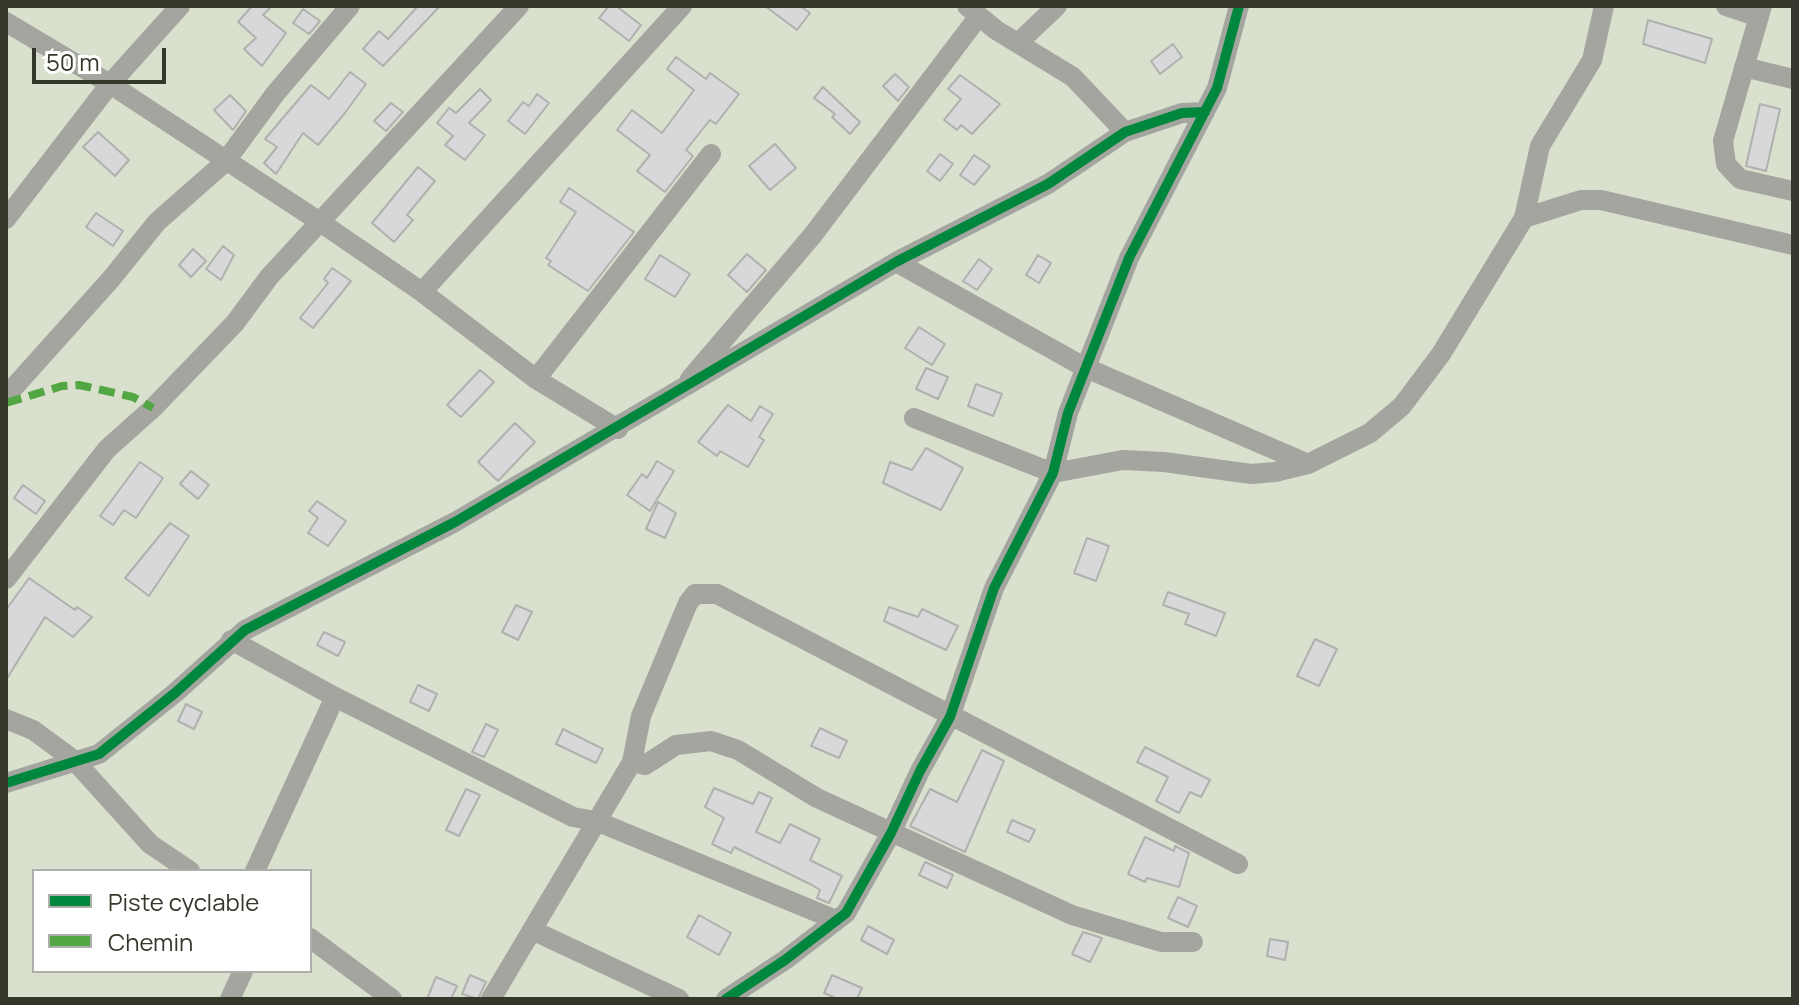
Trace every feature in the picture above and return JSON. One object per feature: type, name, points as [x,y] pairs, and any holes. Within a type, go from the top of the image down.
[{"type":"street","points":[[6,219],[110,84],[180,6]]},
{"type":"street","points":[[6,396],[111,279],[157,222],[225,162],[275,94],[350,6]]},
{"type":"street","points":[[6,579],[107,449],[153,408],[229,330],[269,277],[379,154],[519,6]]},
{"type":"street","points":[[422,292],[682,6]]},
{"type":"street","points":[[1018,43],[1057,6]]},
{"type":"street","points":[[726,999],[836,920],[855,900],[891,833],[950,717],[994,588],[1053,473],[1084,367],[1129,258],[1220,77],[1239,6]]},
{"type":"street","points":[[914,418],[1053,473],[1123,460],[1164,462],[1251,474],[1308,464],[1370,433],[1402,406],[1441,354],[1524,218],[1535,159],[1550,125],[1592,60],[1604,6]]},
{"type":"street","points":[[1726,6],[1760,12],[1723,141],[1726,164],[1740,179],[1793,191]]},
{"type":"street","points":[[679,392],[812,236],[973,11],[1073,77],[1125,132]]},
{"type":"street","points":[[6,22],[110,84],[320,222],[422,292],[536,379],[618,429]]},
{"type":"street","points":[[1744,67],[1793,79]]},
{"type":"street","points":[[6,783],[99,754],[112,746],[231,640],[265,618],[455,522],[618,429],[896,262],[1048,184],[1125,132],[1182,113],[1205,112]]},
{"type":"street","points":[[1160,120],[1177,129],[1185,145]]},
{"type":"street","points":[[536,379],[711,154]]},
{"type":"street","points":[[1524,218],[1581,200],[1601,200],[1793,245]]},
{"type":"street","points":[[896,262],[1084,367],[1308,464]]},
{"type":"street","points":[[491,999],[632,762],[641,716],[688,603],[695,594],[717,594],[1238,864]]},
{"type":"street","points":[[231,640],[335,697],[573,817],[596,821],[836,920]]},
{"type":"street","points":[[256,869],[335,697]]},
{"type":"street","points":[[6,719],[33,730],[74,760],[150,844],[187,869]]},
{"type":"street","points":[[632,762],[645,765],[676,745],[711,741],[738,750],[817,798],[1072,915],[1161,942],[1193,942]]},
{"type":"street","points":[[532,930],[679,999]]},
{"type":"street","points":[[312,939],[392,999]]},
{"type":"street","points":[[230,999],[242,973]]},
{"type":"building","points":[[252,6],[272,6],[263,15],[286,33],[262,66],[244,49],[256,38],[238,22]]},
{"type":"building","points":[[418,6],[440,6],[383,66],[363,49],[379,31],[388,39]]},
{"type":"building","points":[[609,6],[616,6],[641,25],[629,41],[599,18]]},
{"type":"building","points":[[765,6],[800,6],[810,13],[797,30]]},
{"type":"building","points":[[303,9],[320,21],[309,34],[293,23]]},
{"type":"building","points":[[1648,20],[1712,39],[1705,63],[1643,44]]},
{"type":"building","points":[[1173,44],[1182,57],[1160,74],[1151,61]]},
{"type":"building","points":[[676,57],[706,79],[710,73],[739,94],[716,124],[710,120],[686,150],[693,156],[665,192],[637,171],[650,155],[617,130],[632,110],[662,133],[694,90],[667,69]]},
{"type":"building","points":[[350,72],[366,84],[345,113],[318,145],[303,133],[276,174],[264,163],[277,147],[265,139],[311,85],[329,99]]},
{"type":"building","points":[[895,74],[909,87],[898,101],[883,86]]},
{"type":"building","points":[[960,75],[1000,104],[972,134],[961,125],[957,130],[944,120],[961,99],[948,89]]},
{"type":"building","points":[[823,87],[860,122],[850,134],[832,117],[835,114],[814,98]]},
{"type":"building","points":[[480,89],[491,100],[469,123],[485,135],[465,160],[445,145],[453,136],[437,123],[449,108],[456,113]]},
{"type":"building","points":[[537,94],[549,103],[525,134],[508,121],[523,102],[529,106]]},
{"type":"building","points":[[230,95],[246,111],[233,130],[214,110]]},
{"type":"building","points":[[391,103],[403,112],[386,131],[374,121]]},
{"type":"building","points":[[1760,104],[1780,109],[1766,171],[1746,166]]},
{"type":"building","points":[[98,132],[129,160],[115,176],[83,147]]},
{"type":"building","points":[[775,144],[796,168],[770,190],[749,166]]},
{"type":"building","points":[[940,154],[953,164],[940,181],[927,171]]},
{"type":"building","points":[[974,155],[990,166],[974,185],[960,175]]},
{"type":"building","points":[[418,167],[435,181],[407,215],[413,220],[394,242],[372,223]]},
{"type":"building","points":[[569,188],[634,232],[588,291],[548,265],[551,261],[546,258],[576,212],[560,202]]},
{"type":"building","points":[[96,213],[123,231],[113,246],[86,227]]},
{"type":"building","points":[[223,246],[234,255],[221,280],[206,269]]},
{"type":"building","points":[[193,249],[206,261],[191,277],[179,265]]},
{"type":"building","points":[[747,254],[766,270],[747,292],[728,275]]},
{"type":"building","points":[[660,255],[690,274],[675,297],[645,279]]},
{"type":"building","points":[[1038,255],[1051,263],[1039,283],[1026,275]]},
{"type":"building","points":[[979,259],[992,269],[977,290],[963,281]]},
{"type":"building","points":[[332,268],[351,281],[313,328],[300,318],[328,283],[324,279]]},
{"type":"building","points":[[919,327],[945,344],[932,365],[905,348]]},
{"type":"building","points":[[926,368],[948,377],[938,399],[916,389]]},
{"type":"building","points":[[480,370],[494,382],[461,417],[447,405]]},
{"type":"building","points":[[976,384],[1002,394],[993,416],[968,406]]},
{"type":"building","points":[[728,405],[751,421],[760,406],[773,414],[759,437],[764,440],[748,467],[720,451],[717,456],[698,442]]},
{"type":"building","points":[[515,423],[535,442],[498,481],[478,462]]},
{"type":"building","points":[[926,448],[963,468],[941,510],[883,483],[890,462],[912,470]]},
{"type":"building","points":[[657,461],[674,471],[650,511],[627,495],[642,474],[647,478]]},
{"type":"building","points":[[140,462],[163,478],[136,518],[124,510],[113,525],[100,516]]},
{"type":"building","points":[[191,471],[209,485],[198,499],[180,484]]},
{"type":"building","points":[[23,485],[45,501],[36,514],[14,498]]},
{"type":"building","points":[[317,501],[346,521],[328,546],[308,533],[318,518],[309,511]]},
{"type":"building","points":[[658,502],[676,513],[665,538],[646,529]]},
{"type":"building","points":[[170,523],[189,536],[149,596],[125,578]]},
{"type":"building","points":[[1087,538],[1109,546],[1096,581],[1074,573]]},
{"type":"building","points":[[29,578],[75,610],[77,607],[92,617],[73,637],[45,617],[6,680],[6,610]]},
{"type":"building","points":[[1168,592],[1225,613],[1216,636],[1185,624],[1189,614],[1163,605]]},
{"type":"building","points":[[516,605],[532,612],[518,640],[502,632]]},
{"type":"building","points":[[889,607],[918,617],[922,609],[958,626],[946,650],[884,621]]},
{"type":"building","points":[[324,632],[345,642],[338,656],[317,645]]},
{"type":"building","points":[[1315,639],[1337,649],[1319,686],[1297,676]]},
{"type":"building","points":[[418,685],[437,694],[429,711],[410,702]]},
{"type":"building","points":[[186,704],[202,712],[194,729],[178,721]]},
{"type":"building","points":[[486,724],[498,730],[484,757],[472,752]]},
{"type":"building","points":[[820,728],[847,741],[839,758],[811,746]]},
{"type":"building","points":[[563,729],[603,749],[596,763],[556,744]]},
{"type":"building","points":[[1145,747],[1210,780],[1201,797],[1190,792],[1179,813],[1156,801],[1168,777],[1137,762]]},
{"type":"building","points":[[982,750],[1004,761],[965,852],[910,826],[930,789],[957,802]]},
{"type":"building","points":[[714,788],[753,804],[759,792],[772,798],[756,832],[780,843],[790,824],[820,839],[810,860],[842,876],[829,903],[817,898],[820,890],[812,885],[734,847],[731,853],[712,844],[724,818],[705,807]]},
{"type":"building","points":[[466,789],[480,795],[459,836],[446,830]]},
{"type":"building","points":[[1012,820],[1035,830],[1029,842],[1007,832]]},
{"type":"building","points":[[1145,837],[1174,851],[1175,846],[1189,853],[1179,887],[1147,878],[1145,882],[1128,874]]},
{"type":"building","points":[[925,862],[953,875],[947,888],[919,875]]},
{"type":"building","points":[[1178,897],[1197,906],[1188,927],[1168,918]]},
{"type":"building","points":[[699,915],[731,933],[719,955],[687,937]]},
{"type":"building","points":[[868,926],[894,940],[887,954],[861,940]]},
{"type":"building","points":[[1083,932],[1102,938],[1090,962],[1072,954]]},
{"type":"building","points":[[1270,939],[1288,942],[1285,960],[1267,956]]},
{"type":"building","points":[[470,975],[486,982],[478,999],[462,994]]},
{"type":"building","points":[[832,975],[862,988],[857,999],[838,999],[824,993]]},
{"type":"building","points":[[436,977],[457,986],[451,999],[427,999]]},
{"type":"marked path","points":[[6,403],[62,386],[79,385],[133,397],[153,408]]},
{"type":"cycle path","points":[[726,999],[785,960],[846,913],[891,833],[950,717],[994,588],[1053,473],[1068,413],[1129,258],[1217,88],[1239,6]]},
{"type":"cycle path","points":[[6,783],[99,754],[175,693],[245,630],[455,522],[896,262],[1048,184],[1125,132],[1182,113],[1205,112]]}]
